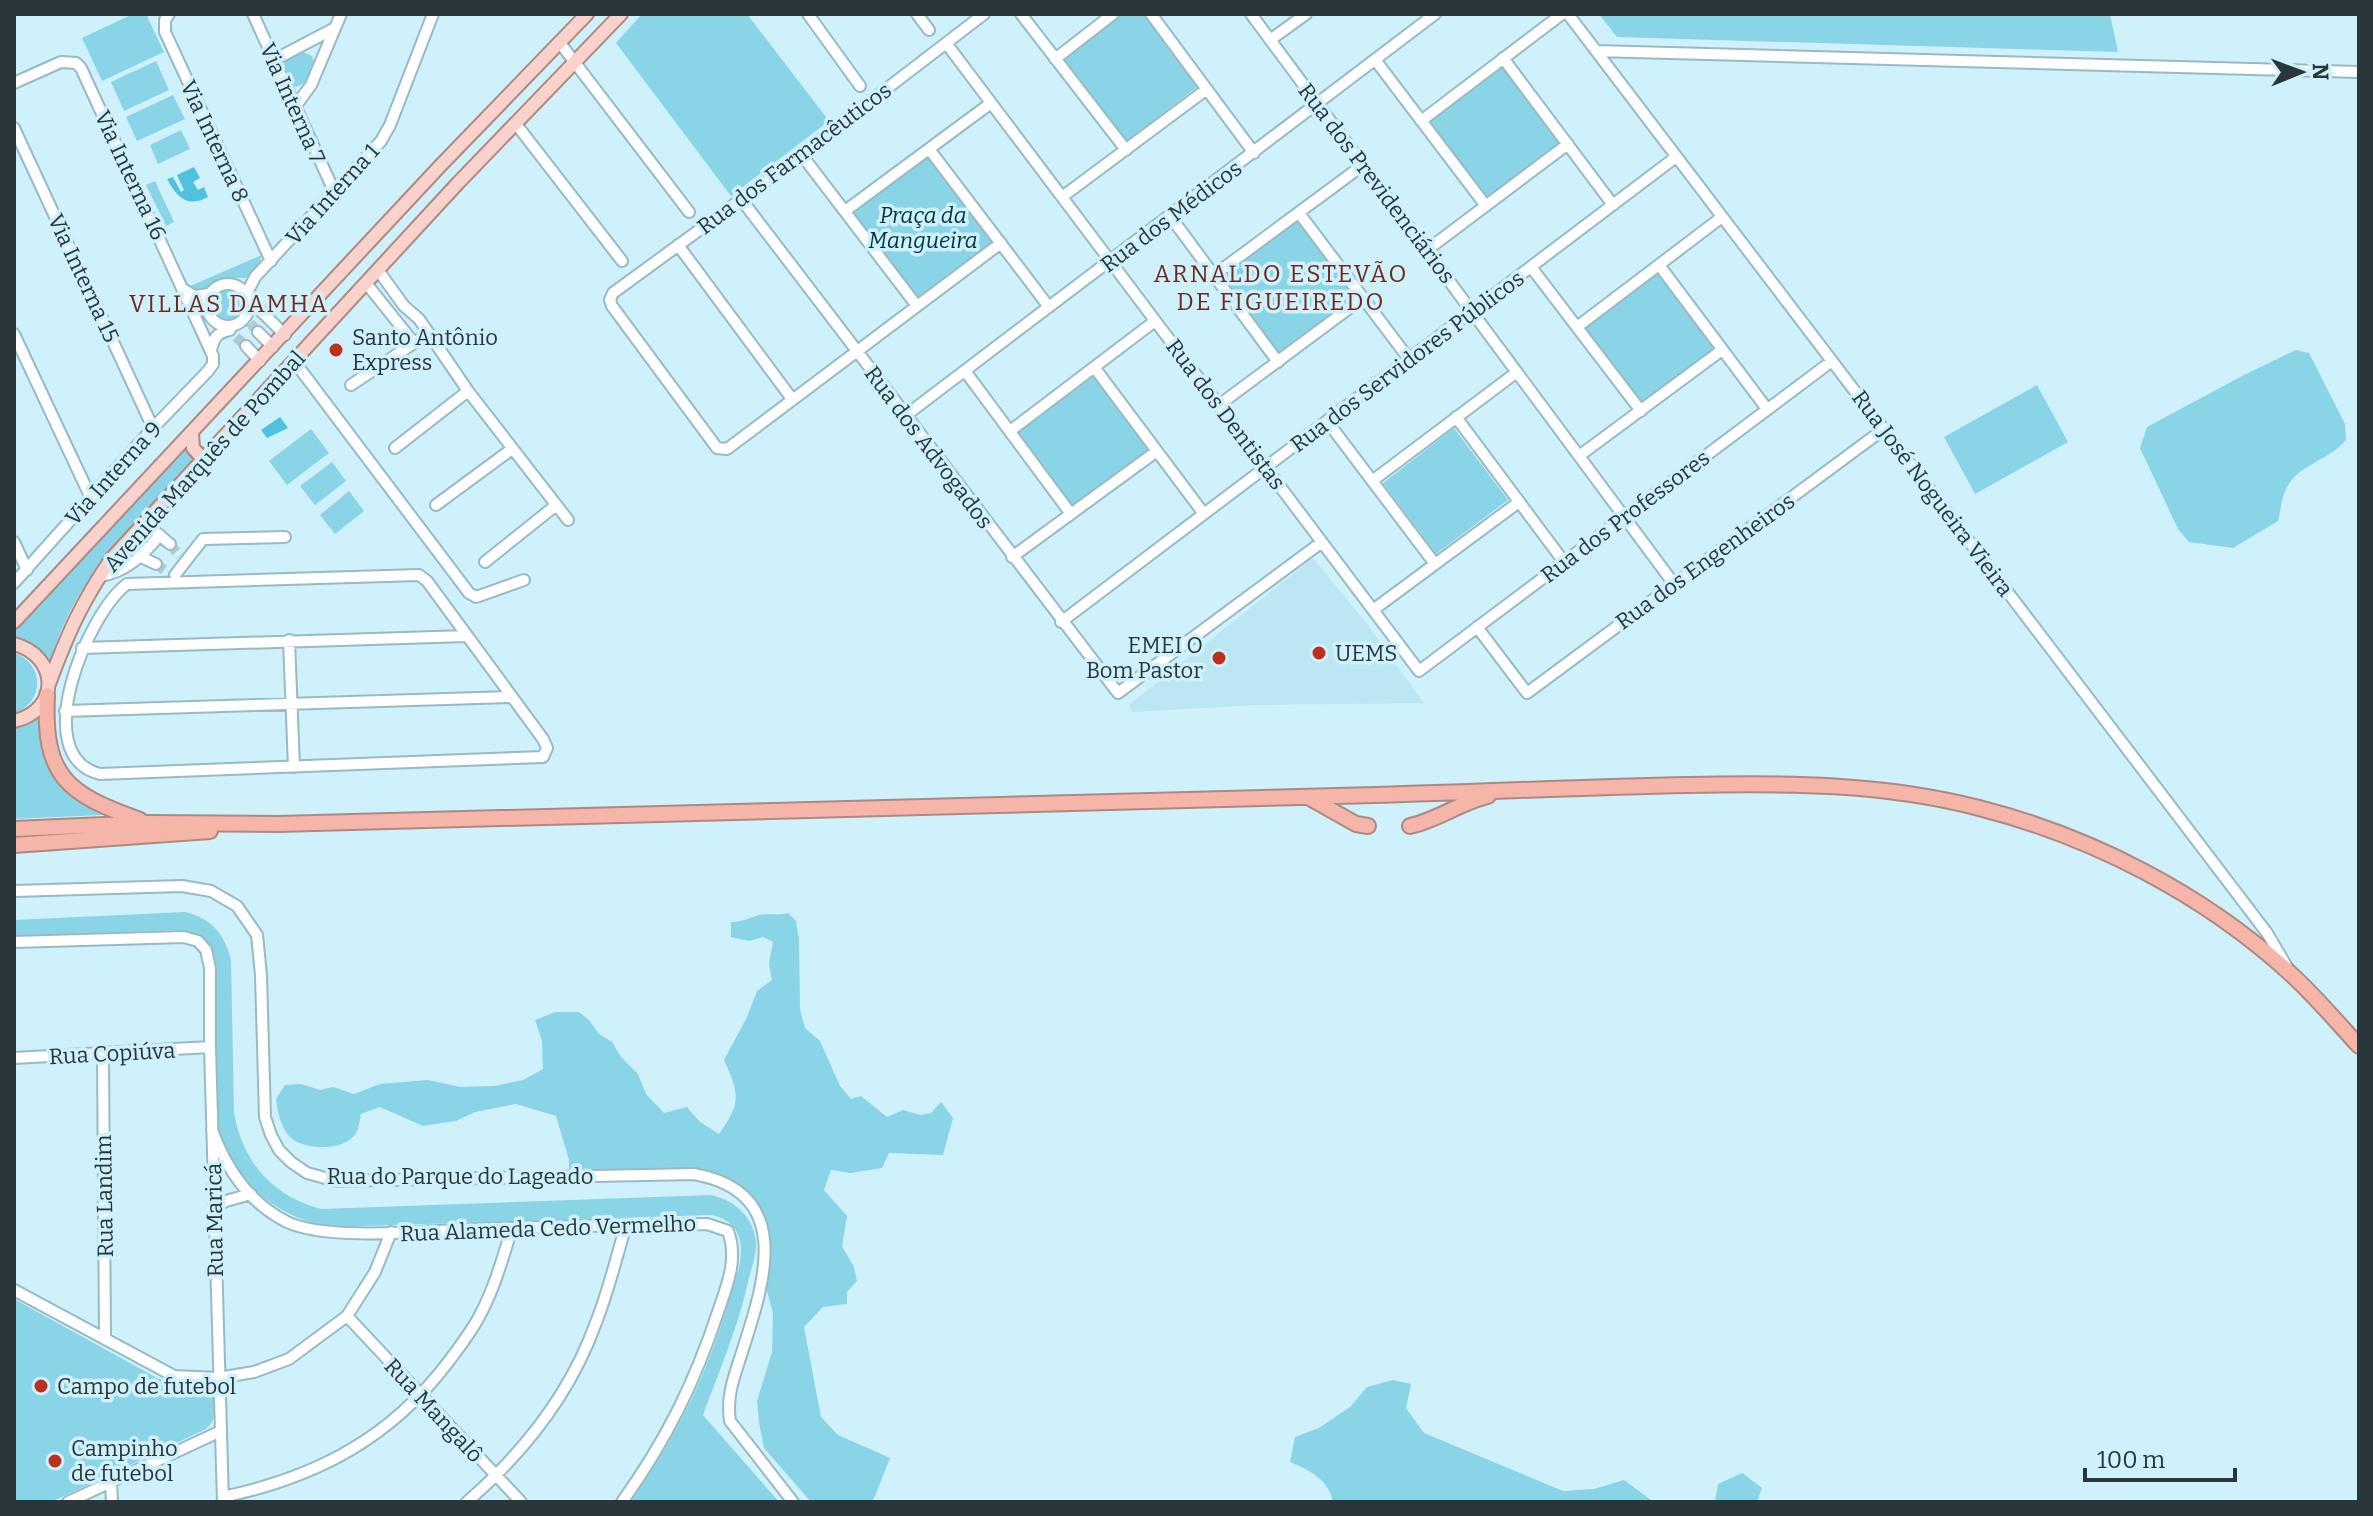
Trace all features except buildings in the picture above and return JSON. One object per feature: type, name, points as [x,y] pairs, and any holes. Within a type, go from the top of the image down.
[{"type":"highway","points":[[48,689],[47,742],[63,776],[83,797],[148,823]]},
{"type":"highway","points":[[14,829],[148,823],[278,824],[1308,797],[1524,788],[1835,785],[1918,795],[1978,807],[2063,834],[2142,871],[2223,921],[2292,975],[2359,1046]]},
{"type":"highway","points":[[1410,826],[1474,799],[1524,788]]},
{"type":"highway","points":[[1308,797],[1356,824],[1368,826]]},
{"type":"highway","points":[[14,847],[228,831],[278,824]]},
{"type":"main road","name":"Avenida Marquês de Pombal","points":[[14,622],[441,165],[587,14]]},
{"type":"main road","name":"Avenida Marquês de Pombal","points":[[48,689],[71,624],[100,576],[203,459],[458,183],[621,14]]},
{"type":"main road","points":[[441,165],[458,183]]},
{"type":"main road","points":[[384,227],[401,247]]},
{"type":"main road","points":[[192,433],[193,448],[203,459]]},
{"type":"main road","points":[[14,644],[33,651],[45,666],[48,689],[40,707],[29,717],[14,721]]},
{"type":"street","name":"Via Interna 7","points":[[253,14],[334,191]]},
{"type":"street","points":[[295,107],[311,85],[341,14]]},
{"type":"street","name":"Via Interna 1","points":[[255,277],[381,141],[433,14]]},
{"type":"street","points":[[808,14],[860,86]]},
{"type":"street","points":[[917,14],[929,30]]},
{"type":"street","name":"Rua dos Farmacêuticos","points":[[792,399],[727,449],[717,448],[612,306],[613,293],[984,14]]},
{"type":"street","points":[[1021,14],[1126,150]]},
{"type":"street","points":[[1055,59],[1113,14]]},
{"type":"street","points":[[1151,14],[1254,153]]},
{"type":"street","name":"Rua dos Previdenciários","points":[[1251,14],[1674,584]]},
{"type":"street","points":[[1270,40],[1306,14]]},
{"type":"street","name":"Rua dos Médicos","points":[[905,416],[1435,14]]},
{"type":"street","points":[[1421,121],[1562,14]]},
{"type":"street","name":"Rua José Nogueira Vieira","points":[[1568,14],[2267,933],[2292,975]]},
{"type":"street","name":"Via Interna 8","points":[[167,17],[165,32],[271,261]]},
{"type":"street","points":[[274,60],[335,28]]},
{"type":"street","points":[[560,43],[689,212]]},
{"type":"street","name":"Rua dos Dentistas","points":[[946,43],[1419,671]]},
{"type":"street","points":[[295,49],[311,48],[324,56]]},
{"type":"street","points":[[1596,51],[2359,72]]},
{"type":"street","points":[[1503,58],[1613,205]]},
{"type":"street","points":[[1376,61],[1486,206]]},
{"type":"street","name":"Via Interna 16","points":[[14,83],[61,62],[76,63],[85,76],[211,350],[213,364]]},
{"type":"street","points":[[1062,197],[1207,89]]},
{"type":"street","points":[[845,211],[991,103]]},
{"type":"street","points":[[516,124],[622,261]]},
{"type":"street","name":"Via Interna 15","points":[[14,128],[153,428]]},
{"type":"street","points":[[1427,250],[1568,144]]},
{"type":"street","points":[[929,149],[1049,307]]},
{"type":"street","points":[[801,154],[917,306]]},
{"type":"street","name":"Rua dos Servidores Públicos","points":[[1061,622],[1676,157]]},
{"type":"street","points":[[1213,276],[1363,165]]},
{"type":"street","name":"Rua dos Advogados","points":[[741,199],[1118,693],[1322,542]]},
{"type":"street","points":[[1299,213],[1409,359]]},
{"type":"street","points":[[1170,216],[1278,362]]},
{"type":"street","points":[[1577,327],[1722,217]]},
{"type":"street","points":[[678,245],[792,399],[1001,243]]},
{"type":"street","points":[[1659,265],[1767,409]]},
{"type":"street","points":[[1531,267],[1641,411]]},
{"type":"street","points":[[378,270],[404,306],[419,319],[468,391],[568,520]]},
{"type":"street","points":[[192,309],[221,285],[255,277]]},
{"type":"street","points":[[211,350],[213,338],[247,320],[247,297],[255,277]]},
{"type":"street","points":[[366,283],[414,343]]},
{"type":"street","points":[[233,284],[285,335]]},
{"type":"street","points":[[183,289],[194,296],[208,298]]},
{"type":"street","points":[[208,298],[209,314],[227,328]]},
{"type":"street","points":[[1219,405],[1363,298]]},
{"type":"street","points":[[1010,431],[1155,321]]},
{"type":"street","points":[[201,331],[227,328]]},
{"type":"street","points":[[258,332],[273,347]]},
{"type":"street","points":[[351,385],[429,333]]},
{"type":"street","points":[[14,334],[91,498]]},
{"type":"street","points":[[246,346],[260,361]]},
{"type":"street","points":[[1579,456],[1722,350]]},
{"type":"street","points":[[294,361],[469,593],[476,597],[524,580]]},
{"type":"street","name":"Rua dos Professores","points":[[1419,671],[1832,361]]},
{"type":"street","name":"Via Interna 9","points":[[14,583],[213,364]]},
{"type":"street","points":[[1094,367],[1204,514]]},
{"type":"street","points":[[965,371],[1071,514]]},
{"type":"street","points":[[1372,481],[1517,372]]},
{"type":"street","points":[[395,448],[468,391]]},
{"type":"street","points":[[1456,417],[1564,562]]},
{"type":"street","points":[[1327,421],[1435,564]]},
{"type":"street","name":"Rua dos Engenheiros","points":[[1477,627],[1527,693],[1884,429]]},
{"type":"street","points":[[436,505],[512,449]]},
{"type":"street","points":[[1012,557],[1157,451]]},
{"type":"street","points":[[1373,610],[1519,502]]},
{"type":"street","points":[[485,562],[555,506]]},
{"type":"street","points":[[145,523],[170,544]]},
{"type":"street","points":[[100,576],[126,568],[141,557],[160,535]]},
{"type":"street","points":[[171,573],[203,539],[285,537]]},
{"type":"street","points":[[14,542],[27,570]]},
{"type":"street","points":[[171,573],[180,556]]},
{"type":"street","points":[[141,557],[156,564]]},
{"type":"street","points":[[171,573],[186,582]]},
{"type":"street","points":[[419,575],[427,581],[467,636],[543,739],[547,748],[543,757],[100,774],[88,771],[79,762],[69,743],[65,711],[82,648],[117,591],[127,584],[419,575]]},
{"type":"street","points":[[82,648],[467,636]]},
{"type":"street","points":[[289,640],[294,767]]},
{"type":"street","points":[[65,711],[510,697]]},
{"type":"street","name":"Rua do Parque do Lageado","points":[[14,891],[182,886],[211,891],[237,906],[257,935],[265,1117],[279,1150],[307,1173],[336,1181],[694,1174],[715,1178],[739,1190],[755,1207],[765,1231],[766,1252],[748,1334],[731,1384],[728,1404],[730,1421],[793,1502]]},
{"type":"street","name":"Rua Maricá","points":[[14,942],[184,937],[198,941],[206,950],[210,968],[223,1500]]},
{"type":"street","name":"Rua Copiúva","points":[[14,1058],[210,1047]]},
{"type":"street","name":"Rua Landim","points":[[103,1053],[105,1338]]},
{"type":"street","name":"Rua Alameda Cedo Vermelho","points":[[212,1130],[221,1155],[238,1182],[286,1221],[311,1230],[391,1232],[707,1224],[728,1231],[733,1245],[731,1272],[686,1398],[652,1460],[622,1502]]},
{"type":"street","points":[[214,1208],[251,1194]]},
{"type":"street","points":[[467,1502],[496,1477],[545,1420],[595,1328],[626,1225]]},
{"type":"street","points":[[223,1500],[293,1478],[346,1455],[384,1429],[422,1395],[480,1317],[512,1228]]},
{"type":"street","points":[[14,1290],[174,1376],[218,1378],[254,1372],[289,1359],[347,1316],[375,1272],[391,1232]]},
{"type":"street","name":"Rua Mangalô","points":[[347,1316],[521,1502]]},
{"type":"street","points":[[68,1502],[221,1431]]},
{"type":"street","points":[[111,1483],[112,1502]]},
{"type":"shaded area","points":[[194,167],[200,178],[193,182],[198,190],[204,187],[208,197],[195,202],[179,196],[167,179],[173,177],[181,192],[184,190],[177,175]]},
{"type":"shaded area","points":[[280,417],[288,428],[267,438],[261,430]]},
{"type":"shaded area","name":"UEMS","points":[[1313,558],[1367,624],[1424,703],[1255,705],[1132,712],[1129,705]]},
{"type":"green space","points":[[133,14],[146,14],[164,52],[102,81],[82,38]]},
{"type":"green space","points":[[642,14],[747,14],[829,121],[731,196],[616,43]]},
{"type":"green space","points":[[1120,14],[1143,14],[1197,87],[1126,142],[1063,58]]},
{"type":"green space","points":[[1599,14],[2110,14],[2118,52],[1617,37]]},
{"type":"green space","points":[[303,52],[312,56],[314,63],[305,83],[296,87],[291,84],[284,64],[287,59]]},
{"type":"green space","points":[[156,61],[169,90],[124,111],[111,82]]},
{"type":"green space","points":[[1502,67],[1559,143],[1487,197],[1430,122]]},
{"type":"green space","points":[[173,95],[185,119],[137,141],[126,117]]},
{"type":"green space","points":[[181,130],[190,149],[158,164],[150,145]]},
{"type":"green space","name":"Praça da Mangueira","points":[[929,157],[993,242],[917,298],[853,213]]},
{"type":"green space","points":[[155,181],[174,222],[166,226],[146,185]]},
{"type":"green space","points":[[1298,219],[1356,297],[1279,355],[1220,277]]},
{"type":"green space","points":[[262,255],[259,264],[246,278],[219,278],[207,290],[196,293],[188,287]]},
{"type":"green space","points":[[1658,273],[1715,349],[1642,403],[1584,328]]},
{"type":"green space","points":[[228,288],[239,293],[244,304],[239,315],[228,320],[217,315],[212,304],[217,293]]},
{"type":"green space","points":[[2296,350],[2309,353],[2345,424],[2346,440],[2291,481],[2283,496],[2278,521],[2233,548],[2189,542],[2178,529],[2140,448],[2147,427]]},
{"type":"green space","points":[[1093,374],[1150,450],[1073,507],[1017,432]]},
{"type":"green space","points":[[2037,385],[2068,442],[1975,494],[1944,437]]},
{"type":"green space","points":[[1454,428],[1508,500],[1436,554],[1383,483]]},
{"type":"green space","points":[[311,429],[329,453],[287,485],[269,461]]},
{"type":"green space","points":[[187,445],[196,458],[129,529],[90,578],[60,633],[49,665],[33,646],[14,640],[14,631]]},
{"type":"green space","points":[[332,462],[346,481],[315,505],[300,486]]},
{"type":"green space","points":[[349,491],[364,511],[335,534],[320,515]]},
{"type":"green space","points":[[14,653],[31,665],[37,683],[31,701],[14,713]]},
{"type":"green space","points":[[38,718],[43,749],[56,776],[75,798],[102,815],[14,819],[14,729]]},
{"type":"green space","points":[[185,912],[202,918],[216,928],[228,951],[231,960],[234,1112],[238,1130],[252,1161],[262,1174],[288,1195],[321,1209],[711,1195],[741,1210],[754,1232],[755,1255],[735,1330],[703,1415],[779,1502],[630,1502],[662,1454],[689,1404],[722,1324],[740,1262],[739,1236],[730,1223],[710,1215],[333,1227],[292,1215],[258,1193],[244,1179],[223,1143],[216,1123],[214,955],[209,945],[198,935],[182,930],[14,936],[14,920]]},
{"type":"green space","points":[[788,913],[796,921],[799,939],[800,1009],[805,1028],[820,1041],[840,1086],[851,1099],[861,1096],[887,1117],[903,1110],[920,1115],[931,1113],[941,1102],[953,1118],[943,1155],[889,1153],[882,1168],[850,1173],[831,1170],[824,1190],[847,1216],[842,1246],[854,1267],[857,1281],[847,1292],[847,1304],[823,1307],[804,1327],[821,1417],[838,1435],[890,1458],[871,1502],[811,1502],[764,1448],[757,1401],[772,1352],[773,1313],[766,1287],[771,1254],[767,1225],[753,1200],[734,1183],[707,1171],[569,1173],[569,1160],[556,1116],[516,1104],[475,1112],[456,1121],[423,1126],[380,1107],[361,1114],[357,1131],[343,1144],[312,1146],[288,1135],[276,1099],[285,1085],[301,1084],[320,1090],[333,1087],[354,1094],[380,1084],[427,1080],[461,1087],[494,1086],[523,1080],[543,1069],[542,1041],[535,1020],[555,1012],[579,1012],[599,1034],[612,1042],[621,1057],[638,1074],[646,1094],[664,1113],[687,1107],[700,1122],[719,1134],[736,1098],[724,1060],[757,991],[772,980],[769,964],[773,942],[763,937],[749,941],[731,937],[731,922],[759,915]]},
{"type":"green space","points":[[14,1299],[159,1379],[205,1390],[216,1403],[210,1425],[51,1502],[14,1502]]},
{"type":"green space","points":[[1393,1380],[1411,1384],[1406,1408],[1424,1433],[1563,1491],[1594,1489],[1624,1480],[1658,1502],[1333,1502],[1323,1482],[1290,1462],[1295,1437],[1319,1428],[1350,1407],[1367,1387]]},
{"type":"green space","points":[[1742,1473],[1762,1488],[1757,1502],[1715,1502],[1718,1484]]},
{"type":"tunnel","points":[[250,323],[258,332]]},
{"type":"tunnel","points":[[236,337],[246,346]]},
{"type":"tunnel","points":[[170,544],[180,556]]},
{"type":"tunnel","points":[[156,564],[167,572]]},
{"type":"place","name":"Santo Antônio Express","points":[[336,350]]},
{"type":"place","name":"UEMS","points":[[1319,653]]},
{"type":"place","name":"EMEI O Bom Pastor","points":[[1219,658]]},
{"type":"place","name":"Campo de futebol","points":[[41,1386]]},
{"type":"place","name":"Campinho de futebol","points":[[55,1461]]},
{"type":"district","name":"ARNALDO ESTEVÃO DE FIGUEIREDO","points":[[1281,288]]},
{"type":"district","name":"VILLAS DAMHA","points":[[229,304]]}]
